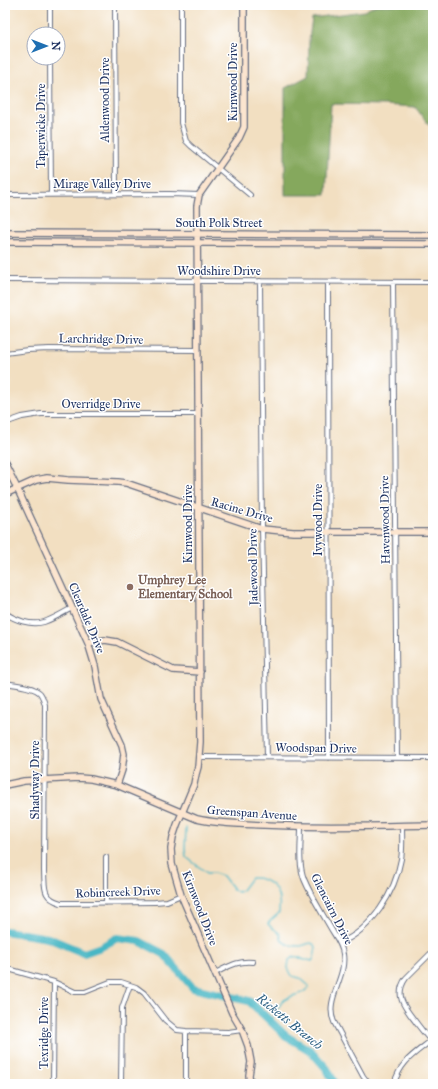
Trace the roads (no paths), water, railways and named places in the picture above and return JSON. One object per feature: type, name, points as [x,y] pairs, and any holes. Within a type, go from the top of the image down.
[{"type":"street","points":[[50,5],[50,26]]},
{"type":"street","name":"Aldenwood Drive","points":[[115,5],[116,194]]},
{"type":"street","points":[[181,5],[181,123],[186,141],[217,169],[250,195]]},
{"type":"street","name":"Kirnwood Drive","points":[[244,5],[244,127],[240,138],[199,195],[197,214],[200,742],[198,767],[194,784],[175,831],[171,849],[172,864],[181,895],[232,1013],[242,1030],[248,1046],[251,1062],[249,1075],[250,1084]]},
{"type":"street","name":"Taperwicke Drive","points":[[50,66],[51,194]]},
{"type":"street","name":"Mirage Valley Drive","points":[[5,195],[199,195]]},
{"type":"street","name":"South Polk Street","points":[[5,233],[433,235]]},
{"type":"street","points":[[317,244],[318,235]]},
{"type":"street","name":"South Polk Street","points":[[5,242],[433,244]]},
{"type":"street","name":"Woodshire Drive","points":[[5,280],[433,282]]},
{"type":"street","name":"Jadewood Drive","points":[[260,281],[262,529],[267,757]]},
{"type":"street","name":"Ivywood Drive","points":[[328,282],[329,758]]},
{"type":"street","name":"Havenwood Drive","points":[[393,282],[397,758]]},
{"type":"street","name":"Larchridge Drive","points":[[5,353],[60,348],[198,350]]},
{"type":"street","name":"Overridge Drive","points":[[5,423],[22,417],[41,414],[198,414]]},
{"type":"street","name":"Cleardale Drive","points":[[5,464],[88,643],[95,666],[101,699],[122,745],[124,754],[122,770],[117,785]]},
{"type":"street","name":"Racine Drive","points":[[5,494],[36,480],[47,478],[118,482],[262,529],[293,532],[433,532]]},
{"type":"street","points":[[5,613],[17,620],[38,623],[44,622],[72,608]]},
{"type":"street","points":[[88,643],[106,640],[117,642],[173,670],[200,672]]},
{"type":"street","name":"Shadyway Drive","points":[[5,683],[36,690],[44,699],[45,889],[48,896],[54,902]]},
{"type":"street","name":"Woodspan Drive","points":[[199,757],[433,758]]},
{"type":"street","name":"Greenspan Avenue","points":[[5,785],[24,781],[79,778],[91,779],[117,785],[197,819],[230,824],[301,827],[433,825]]},
{"type":"street","points":[[340,943],[352,937],[362,929],[382,906],[389,894],[400,860],[402,849],[402,826]]},
{"type":"street","name":"Glencairn Drive","points":[[301,827],[301,865],[304,878],[311,894],[343,950],[344,962],[334,993],[331,1015],[369,1084]]},
{"type":"street","points":[[106,857],[106,903]]},
{"type":"street","name":"Robincreek Drive","points":[[54,902],[155,902],[167,901],[181,895]]},
{"type":"street","points":[[394,1084],[404,1063],[432,1040],[406,1009],[400,993],[402,983],[433,951]]},
{"type":"street","points":[[215,973],[238,962],[253,962]]},
{"type":"street","points":[[5,968],[54,982],[75,992],[84,992],[110,982],[121,982],[136,987],[144,993],[165,1020],[177,1030],[228,1032],[242,1030]]},
{"type":"street","name":"Texridge Drive","points":[[53,1084],[54,982]]},
{"type":"street","points":[[121,1084],[122,1008],[130,985]]},
{"type":"street","points":[[186,1031],[186,1084]]},
{"type":"waterway","points":[[186,828],[186,857],[207,873],[214,873],[223,876],[233,889],[238,892],[242,890],[251,878],[261,879],[270,883],[278,895],[279,913],[268,924],[279,933],[283,942],[287,944],[302,946],[312,943],[316,947],[312,961],[295,956],[289,960],[288,968],[292,976],[300,978],[309,986],[304,992],[285,999],[271,1022]]},
{"type":"waterway","name":"Ricketts Branch","points":[[5,931],[48,938],[84,953],[101,947],[117,938],[139,941],[164,954],[193,988],[249,1001],[286,1036],[311,1051],[327,1069],[335,1084]]},
{"type":"place","name":"Umphrey Lee Elementary School","points":[[130,587]]}]
